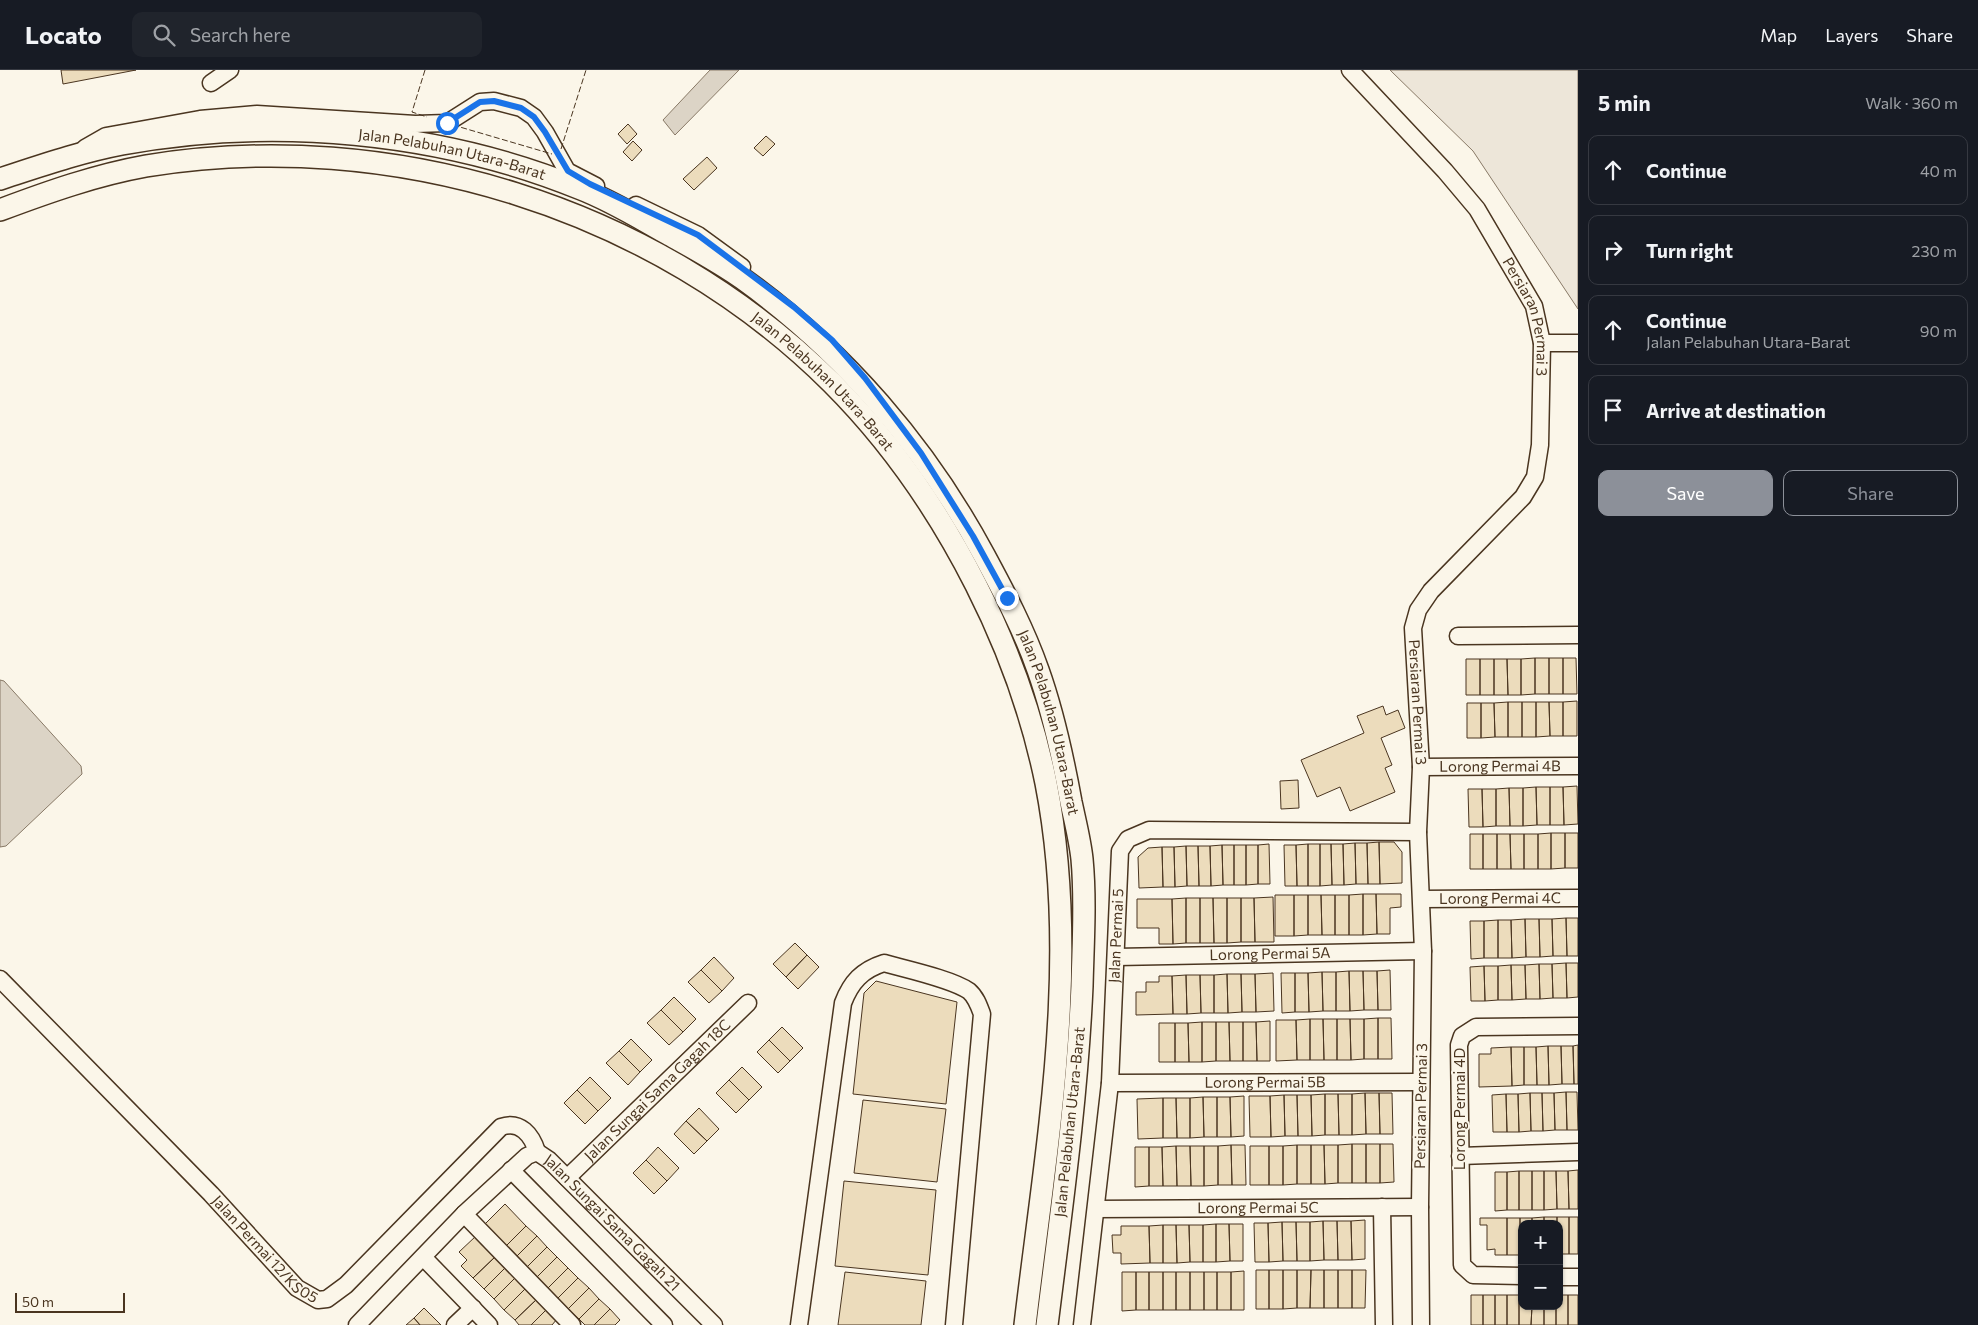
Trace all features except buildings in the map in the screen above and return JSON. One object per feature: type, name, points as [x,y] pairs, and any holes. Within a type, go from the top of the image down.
[{"type":"main road","name":"Jalan Pelabuhan Utara-Barat","points":[[0,179],[122,144],[175,136],[280,130],[367,137],[437,147],[516,166],[582,189],[625,210],[742,278],[824,347],[903,431],[921,453],[973,536],[1007,598],[1038,669],[1060,748],[1082,858],[1084,926],[1079,1062],[1047,1325]]},
{"type":"main road","name":"Jalan Pelabuhan Utara-Barat","points":[[0,210],[71,184],[143,167],[201,159],[316,156],[412,168],[459,177],[535,199],[601,226],[660,255],[710,286],[762,323],[832,383],[861,416],[924,496],[954,542],[1015,670],[1046,784],[1058,860],[1062,942],[1058,1033],[1026,1323]]},
{"type":"street","points":[[211,83],[230,70]]},
{"type":"street","name":"Persiaran Permai 3","points":[[1350,70],[1446,172],[1477,209],[1534,306],[1542,343],[1540,445],[1536,477],[1524,497],[1446,575],[1418,610],[1414,628],[1414,658],[1421,767],[1418,832],[1423,951],[1420,1207],[1421,1325]]},
{"type":"street","points":[[65,159],[106,136],[200,119],[257,114],[415,124],[447,123],[480,102],[508,103],[521,108],[534,117],[568,171],[590,184],[698,235],[794,307],[832,340],[865,378],[903,431]]},
{"type":"street","points":[[1542,343],[1578,343]]},
{"type":"street","points":[[1458,636],[1578,635]]},
{"type":"street","name":"Lorong Permai 4B","points":[[1421,767],[1578,766]]},
{"type":"street","name":"Jalan Permai 5","points":[[1082,1325],[1110,1083],[1120,851],[1128,839],[1138,833],[1149,830],[1418,832]]},
{"type":"street","name":"Lorong Permai 4C","points":[[1422,899],[1578,898]]},
{"type":"street","name":"Lorong Permai 5A","points":[[1116,957],[1423,951]]},
{"type":"street","points":[[799,1325],[843,1002],[849,988],[860,974],[884,963],[956,984],[969,991],[978,1002],[982,1014],[954,1325]]},
{"type":"street","name":"Jalan Permai 12/KS05","points":[[0,979],[212,1194],[288,1279],[297,1288],[318,1300],[327,1299],[346,1285],[500,1127],[513,1124],[523,1129],[532,1138],[538,1152]]},
{"type":"street","name":"Jalan Sungai Sama Gagah 18C","points":[[567,1178],[748,1003]]},
{"type":"street","name":"Lorong Permai 4D","points":[[1518,1276],[1473,1275],[1462,1265],[1460,1256],[1459,1045],[1462,1036],[1468,1031],[1484,1026],[1578,1026]]},
{"type":"street","name":"Lorong Permai 5B","points":[[1110,1083],[1421,1082]]},
{"type":"street","name":"Jalan Sungai Sama Gagah 21","points":[[357,1325],[464,1214],[527,1156],[538,1152],[549,1160],[714,1325]]},
{"type":"street","points":[[1460,1156],[1578,1152]]},
{"type":"street","points":[[511,1170],[664,1325]]},
{"type":"street","points":[[1382,1207],[1384,1325]]},
{"type":"street","name":"Lorong Permai 5C","points":[[1096,1208],[1420,1207]]},
{"type":"street","points":[[464,1214],[572,1325]]},
{"type":"street","points":[[422,1257],[489,1325]]},
{"type":"street","points":[[1563,1277],[1578,1277]]},
{"type":"street","points":[[455,1325],[472,1308]]},
{"type":"shaded area","points":[[710,70],[739,70],[675,135],[663,120]]},
{"type":"shaded area","points":[[1390,70],[1578,70],[1578,309],[1473,151]]},
{"type":"shaded area","points":[[0,680],[4,681],[81,766],[82,774],[6,846],[0,847]]},
{"type":"fence","points":[[425,70],[412,112],[427,117]]},
{"type":"fence","points":[[561,149],[586,70]]},
{"type":"fence","points":[[453,125],[552,154]]},
{"type":"route","points":[[447,123],[480,102],[508,103],[521,108],[534,117],[568,171],[590,184],[698,235],[794,307],[832,340],[865,378],[921,453],[948,493],[1007,598]]}]
